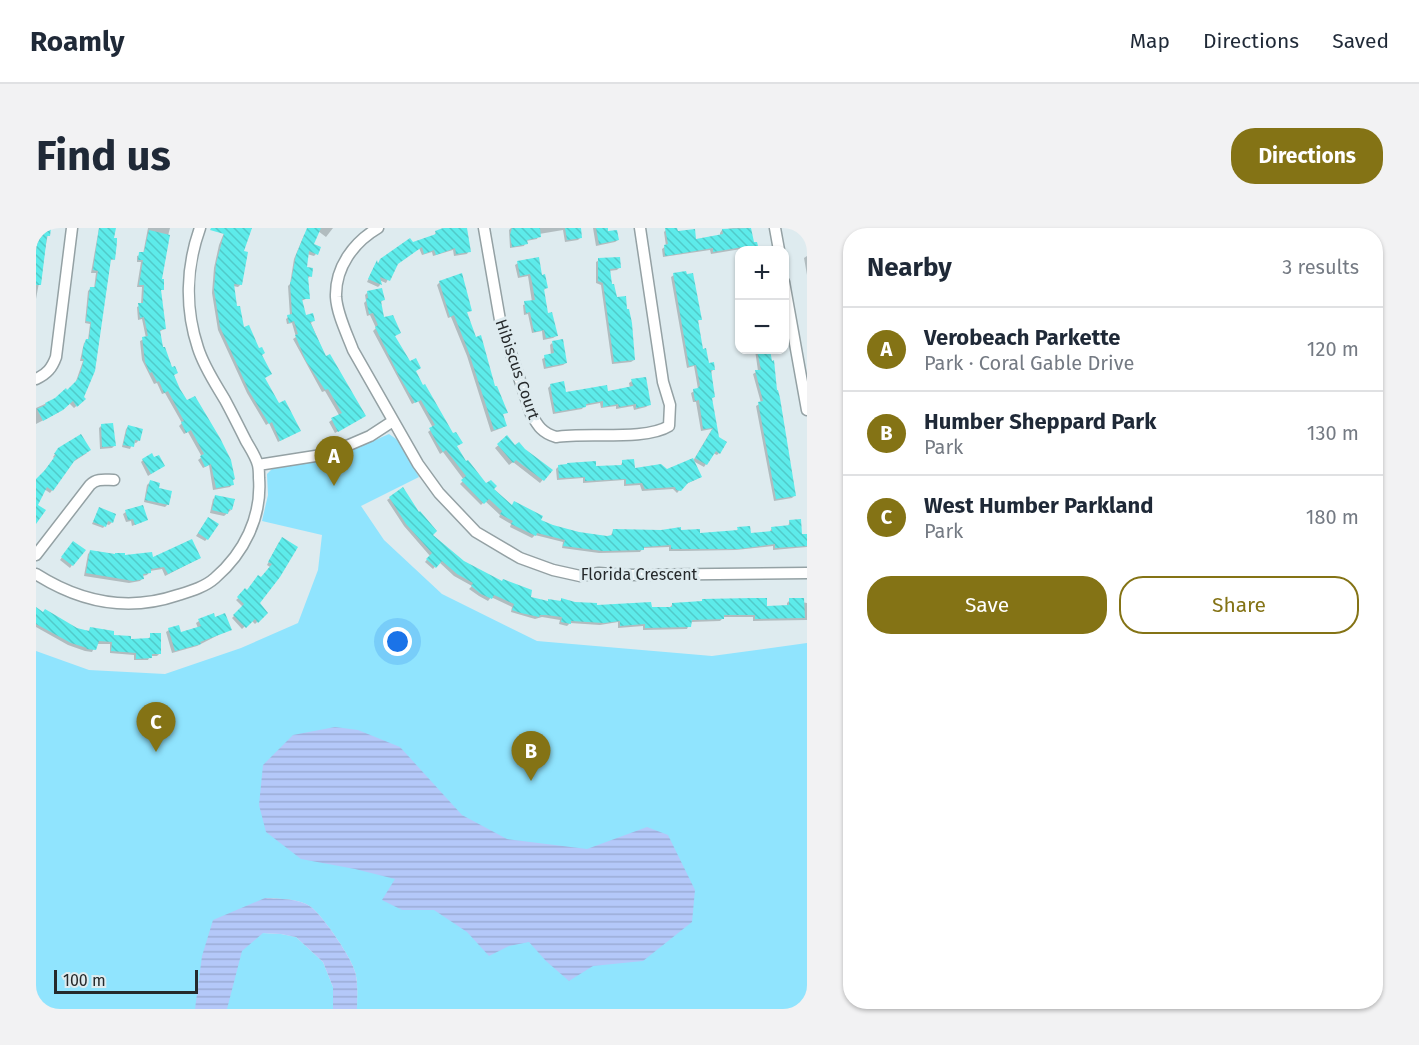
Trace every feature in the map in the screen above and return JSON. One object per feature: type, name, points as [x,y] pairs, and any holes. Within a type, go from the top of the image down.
[{"type":"street","points":[[36,379],[47,372],[56,357],[72,228]]},
{"type":"street","points":[[36,574],[71,593],[121,604],[143,604],[162,600],[205,584],[216,577],[242,548],[249,536],[259,495],[258,465],[208,374],[197,348],[189,307],[188,278],[194,245],[200,228]]},
{"type":"street","name":"Florida Crescent","points":[[378,228],[362,238],[346,260],[338,282],[336,297],[353,350],[430,480],[476,532],[503,549],[536,564],[580,576],[599,573],[624,575],[807,573]]},
{"type":"street","name":"Hibiscus Court","points":[[484,228],[500,320],[528,404],[538,427],[556,437],[643,433],[662,430],[669,426],[670,405],[663,382],[640,228]]},
{"type":"street","points":[[775,228],[778,246]]},
{"type":"street","points":[[787,300],[807,410]]},
{"type":"street","points":[[258,465],[328,454],[370,435],[393,421]]},
{"type":"street","points":[[36,555],[94,481],[114,480]]},
{"type":"shaded area","points":[[389,434],[399,441],[419,477],[361,506],[384,540],[442,594],[537,641],[712,656],[807,643],[807,1009],[357,1009],[357,984],[354,969],[338,940],[323,920],[311,907],[301,902],[266,898],[262,933],[296,937],[323,962],[333,987],[333,1009],[36,1009],[36,651],[89,670],[165,674],[241,648],[298,623],[318,570],[322,535],[262,521],[268,495],[267,474],[275,466],[339,456]]},
{"type":"shaded area","points":[[335,727],[358,730],[400,747],[462,815],[507,839],[587,849],[647,827],[668,835],[695,890],[692,922],[643,961],[593,966],[569,981],[529,942],[509,946],[489,956],[467,932],[434,910],[402,910],[382,900],[395,879],[301,859],[266,832],[259,805],[263,765],[293,735]]},
{"type":"shaded area","points":[[265,898],[301,902],[311,907],[323,920],[338,940],[354,969],[357,984],[357,1009],[333,1009],[333,987],[323,962],[296,937],[263,933],[242,951],[227,1009],[195,1009],[202,956],[213,920]]},
{"type":"building","points":[[36,228],[51,228],[50,236],[47,236],[41,285],[36,285]]},
{"type":"building","points":[[99,228],[116,228],[114,238],[117,238],[117,242],[115,260],[111,259],[95,371],[84,397],[86,399],[77,407],[73,401],[63,410],[43,421],[37,409],[46,405],[45,403],[66,388],[67,390],[77,380],[81,371],[84,359],[82,359],[83,348],[86,339],[89,339],[91,322],[86,321],[90,287],[95,287],[98,271],[93,270]]},
{"type":"building","points":[[211,228],[252,228],[244,251],[248,252],[242,285],[234,284],[237,306],[240,306],[244,327],[249,325],[259,348],[262,347],[265,353],[262,355],[272,374],[265,378],[279,403],[285,400],[301,431],[280,441],[272,422],[269,424],[249,391],[220,327],[214,290],[216,264],[224,234],[210,230]]},
{"type":"building","points":[[307,228],[321,228],[314,244],[321,247],[318,255],[309,251],[307,267],[313,268],[312,277],[308,276],[310,299],[302,299],[306,315],[313,313],[315,321],[310,322],[326,356],[330,354],[366,416],[338,432],[331,418],[342,413],[328,389],[325,390],[306,361],[295,335],[298,334],[294,321],[289,323],[287,315],[292,314],[290,282],[296,255]]},
{"type":"building","points":[[443,228],[467,228],[471,252],[456,254],[455,248],[436,255],[434,250],[424,254],[422,247],[398,264],[390,281],[380,277],[382,285],[368,279],[377,260],[378,264],[380,259],[410,238],[413,242],[436,234],[435,231]]},
{"type":"building","points":[[512,228],[540,228],[541,237],[527,240],[528,244],[512,247],[510,235]]},
{"type":"building","points":[[565,228],[581,228],[582,238],[567,240]]},
{"type":"building","points":[[596,228],[608,228],[608,231],[617,230],[619,240],[599,244]]},
{"type":"building","points":[[665,228],[677,228],[678,231],[695,229],[696,239],[723,234],[722,229],[751,228],[754,242],[757,242],[758,246],[735,246],[735,248],[713,252],[713,248],[665,256],[664,245],[668,244]]},
{"type":"building","points":[[149,230],[170,235],[162,279],[164,279],[164,290],[161,290],[166,329],[160,330],[163,347],[165,347],[172,367],[175,366],[178,373],[174,375],[180,389],[187,400],[195,396],[220,438],[231,460],[234,485],[216,488],[211,464],[205,467],[200,456],[204,454],[191,430],[186,433],[181,422],[184,421],[168,391],[164,393],[159,381],[157,382],[152,372],[150,373],[145,362],[142,337],[148,336],[144,317],[140,318],[138,303],[143,303],[144,285],[139,285],[143,260],[138,260],[139,252],[144,252]]},
{"type":"building","points":[[539,257],[542,275],[545,274],[548,288],[544,289],[548,313],[552,312],[558,336],[546,338],[544,330],[534,332],[530,312],[526,313],[524,301],[535,300],[532,282],[530,274],[520,276],[517,261]]},
{"type":"building","points":[[620,257],[621,268],[610,269],[612,284],[614,284],[617,297],[626,296],[627,309],[629,309],[632,323],[635,360],[614,362],[603,283],[598,281],[598,258]]},
{"type":"building","points":[[686,271],[687,274],[693,273],[702,320],[698,320],[703,349],[706,348],[709,363],[714,362],[715,370],[711,370],[715,397],[712,398],[719,437],[727,442],[720,454],[716,451],[707,465],[695,458],[713,428],[703,429],[699,400],[695,401],[693,389],[700,385],[696,365],[689,366],[673,273]]},
{"type":"building","points":[[462,273],[472,311],[467,312],[476,337],[481,335],[495,386],[497,386],[508,413],[503,414],[507,426],[494,430],[469,353],[454,315],[450,317],[439,281]]},
{"type":"building","points":[[382,288],[385,300],[381,301],[384,317],[393,315],[401,333],[395,336],[410,361],[416,358],[421,368],[416,371],[423,385],[425,384],[453,433],[456,432],[463,443],[457,446],[466,461],[468,460],[486,483],[491,480],[497,486],[494,489],[512,505],[514,501],[543,516],[541,520],[553,525],[607,536],[612,535],[613,529],[661,530],[681,527],[681,530],[700,529],[700,533],[738,530],[737,527],[750,526],[751,533],[772,531],[771,527],[790,525],[789,520],[801,519],[802,534],[807,534],[807,546],[775,548],[775,544],[739,549],[671,549],[671,545],[644,547],[644,550],[603,551],[563,546],[565,540],[537,533],[536,536],[511,524],[513,521],[500,514],[502,511],[489,499],[484,504],[461,480],[466,476],[446,450],[443,452],[437,443],[429,428],[435,425],[421,400],[415,403],[398,374],[375,327],[378,325],[373,313],[369,314],[366,299],[368,298],[367,291]]},
{"type":"building","points":[[563,339],[567,363],[546,367],[544,355],[554,353],[552,341]]},
{"type":"building","points":[[758,354],[771,354],[772,361],[774,360],[777,390],[796,496],[776,499],[758,402],[763,401],[755,370],[761,370]]},
{"type":"building","points":[[646,377],[651,405],[636,408],[636,404],[619,407],[618,404],[603,407],[603,401],[586,404],[586,407],[555,412],[550,384],[564,381],[566,392],[607,385],[608,391],[633,386],[631,379]]},
{"type":"building","points":[[113,423],[116,446],[102,447],[101,424]]},
{"type":"building","points":[[128,425],[143,429],[140,441],[135,440],[134,447],[123,445]]},
{"type":"building","points":[[81,434],[91,450],[75,460],[53,491],[47,487],[38,505],[46,510],[36,524],[36,479],[56,455],[54,454],[58,448]]},
{"type":"building","points":[[507,435],[515,445],[519,442],[553,470],[544,481],[516,460],[513,463],[497,444]]},
{"type":"building","points":[[152,453],[154,457],[159,455],[165,466],[151,474],[142,459]]},
{"type":"building","points":[[693,458],[702,477],[688,483],[681,491],[676,490],[675,487],[645,489],[642,483],[626,484],[626,479],[585,481],[585,477],[559,478],[558,465],[567,463],[596,461],[596,466],[622,465],[622,460],[634,459],[635,468],[661,464],[667,469]]},
{"type":"building","points":[[150,480],[160,483],[159,488],[172,491],[169,505],[145,500]]},
{"type":"building","points":[[403,487],[419,512],[437,531],[433,535],[464,561],[502,581],[503,579],[532,590],[531,597],[548,601],[548,599],[561,601],[561,598],[575,602],[597,603],[597,605],[651,602],[652,607],[672,607],[672,603],[702,601],[702,599],[752,598],[767,598],[767,606],[789,605],[789,598],[804,598],[805,618],[755,619],[755,615],[724,615],[724,619],[692,620],[691,627],[645,628],[645,624],[620,626],[620,621],[604,623],[571,621],[571,624],[561,622],[562,617],[540,615],[539,617],[521,613],[512,610],[514,604],[494,595],[492,599],[481,594],[471,586],[473,583],[457,574],[442,561],[436,568],[426,559],[432,553],[406,524],[389,497]]},
{"type":"building","points":[[215,495],[235,499],[232,510],[229,509],[228,514],[212,510]]},
{"type":"building","points":[[143,505],[148,520],[135,525],[133,519],[128,520],[125,510]]},
{"type":"building","points":[[99,507],[116,514],[113,523],[108,521],[106,527],[93,522]]},
{"type":"building","points":[[208,517],[219,524],[208,540],[198,533]]},
{"type":"building","points":[[282,537],[298,547],[280,577],[260,603],[268,613],[258,623],[255,619],[246,628],[233,615],[244,604],[237,597],[245,588],[247,590],[258,575],[261,577],[272,564],[268,562]]},
{"type":"building","points":[[192,539],[201,558],[168,574],[164,567],[151,569],[151,573],[143,574],[144,579],[133,581],[86,573],[90,550],[115,554],[125,553],[125,555],[152,552],[153,557]]},
{"type":"building","points":[[73,541],[86,550],[73,566],[61,557]]},
{"type":"building","points":[[36,607],[43,612],[45,609],[77,628],[89,631],[90,627],[114,631],[114,635],[131,636],[131,639],[150,638],[150,633],[161,633],[161,654],[152,654],[152,658],[136,659],[136,653],[111,651],[112,642],[99,641],[96,650],[86,649],[36,624]]},
{"type":"building","points":[[214,613],[215,617],[225,613],[232,630],[200,642],[201,644],[175,651],[168,628],[179,625],[181,632],[201,626],[198,619]]},
{"type":"place","name":"Verobeach Parkette","points":[[334,486]]},
{"type":"place","name":"West Humber Parkland","points":[[156,752]]},
{"type":"place","name":"Humber Sheppard Park","points":[[531,781]]}]
